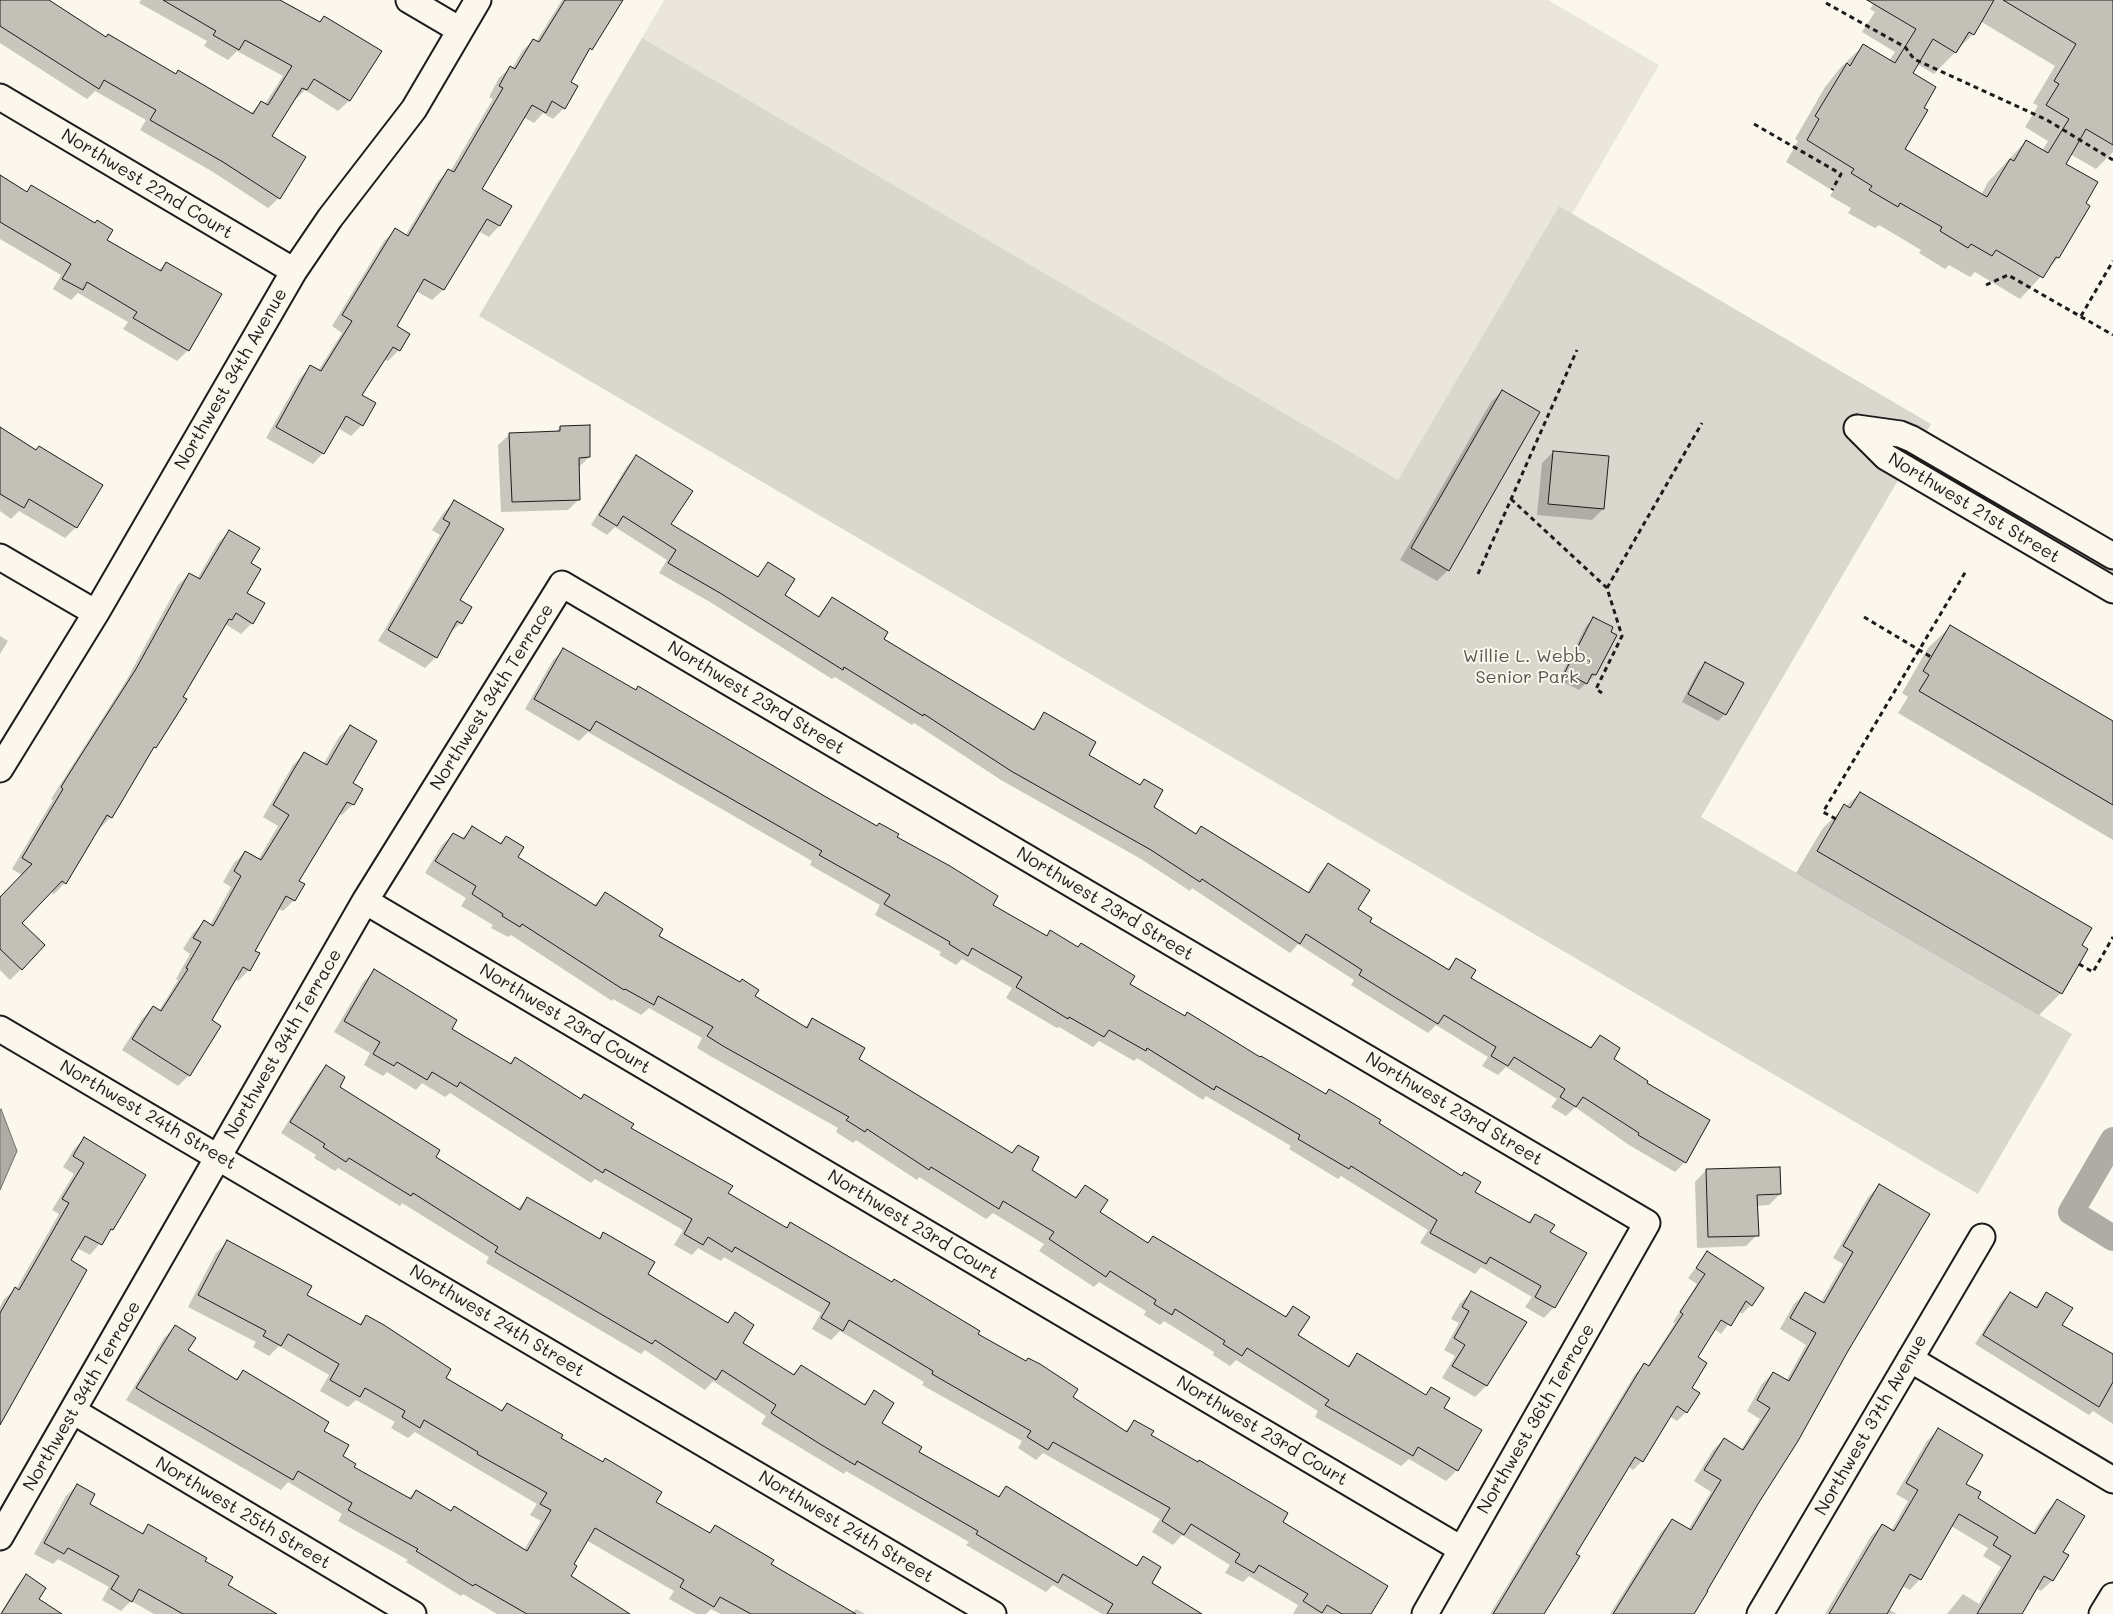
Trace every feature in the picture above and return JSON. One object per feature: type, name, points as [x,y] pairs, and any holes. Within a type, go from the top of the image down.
[{"type":"street","points":[[409,0],[460,30]]},
{"type":"street","name":"Northwest 34th Avenue","points":[[0,770],[96,613],[294,271],[330,218],[414,109],[478,0]]},
{"type":"street","name":"Northwest 22nd Court","points":[[0,96],[294,271]]},
{"type":"street","name":"Northwest 21st Street","points":[[2113,556],[1912,439],[1900,434],[1857,428],[1886,456],[2113,590]]},
{"type":"street","points":[[0,557],[96,613]]},
{"type":"street","name":"Northwest 34th Terrace","points":[[0,1537],[365,901],[562,584]]},
{"type":"street","name":"Northwest 23rd Street","points":[[562,584],[1647,1223]]},
{"type":"street","name":"Northwest 23rd Court","points":[[365,901],[1461,1549]]},
{"type":"street","name":"Northwest 24th Street","points":[[0,1029],[219,1156],[993,1614]]},
{"type":"street","name":"Northwest 36th Terrace","points":[[1425,1614],[1647,1223]]},
{"type":"street","name":"Northwest 37th Avenue","points":[[1760,1614],[1982,1237]]},
{"type":"street","points":[[1910,1359],[2113,1480]]},
{"type":"street","name":"Northwest 25th Street","points":[[73,1411],[413,1614]]},
{"type":"street","points":[[2102,1614],[2113,1596]]},
{"type":"path","points":[[1826,3],[1905,47],[1914,59],[2047,120],[2113,160]]},
{"type":"path","points":[[1754,124],[1841,174],[1832,190]]},
{"type":"path","points":[[2081,316],[2113,261]]},
{"type":"path","points":[[1986,285],[2008,275],[2113,335]]},
{"type":"path","points":[[1478,574],[1577,350]]},
{"type":"path","points":[[1607,588],[1702,423]]},
{"type":"path","points":[[1511,499],[1607,588],[1622,636],[1596,690],[1602,693]]},
{"type":"path","points":[[1836,820],[1823,812],[1966,571]]},
{"type":"path","points":[[1864,617],[1931,657]]},
{"type":"path","points":[[2079,964],[2092,972],[2113,937]]},
{"type":"shaded area","points":[[664,0],[1548,0],[1659,65],[1572,214],[1559,206],[1398,481],[642,38]]},
{"type":"shaded area","points":[[0,1110],[17,1151],[0,1190]]},
{"type":"green space","name":"Willie L. Webb, Senior Park","points":[[642,38],[1398,480],[1559,206],[1931,424],[1701,817],[2072,1034],[1978,1194],[479,316]]},
{"type":"green space","points":[[1998,502],[2113,565],[2113,580],[1995,507]]},
{"type":"building","points":[[0,0],[49,0],[106,37],[108,34],[176,74],[178,70],[253,114],[261,101],[268,105],[292,66],[245,40],[239,50],[213,35],[216,31],[163,0],[280,0],[320,22],[324,16],[382,51],[350,101],[314,79],[307,90],[302,88],[272,136],[306,157],[280,199],[223,162],[150,120],[156,110],[104,80],[99,89],[0,26]]},
{"type":"building","points":[[565,0],[623,0],[592,50],[590,48],[571,82],[578,86],[565,109],[552,101],[546,113],[532,105],[482,189],[512,206],[500,226],[487,219],[444,290],[424,279],[397,326],[410,334],[400,351],[393,347],[362,395],[376,403],[363,426],[346,416],[324,454],[276,427],[310,365],[321,371],[352,321],[342,315],[395,228],[408,236],[448,169],[454,172],[503,88],[499,86],[510,66],[515,69],[533,39],[539,42]]},
{"type":"building","points":[[1867,0],[1994,0],[1974,35],[1969,32],[1956,53],[1933,39],[1913,73],[1936,87],[1924,108],[1928,110],[1905,149],[1987,197],[2010,159],[2014,161],[2026,140],[2048,153],[2069,119],[2046,105],[2059,84],[2054,81],[2076,44],[2003,0],[2113,0],[2113,145],[2086,129],[2066,164],[2098,182],[2086,203],[2090,206],[2059,258],[2056,257],[2043,278],[1996,250],[1992,256],[1971,244],[1968,248],[1940,231],[1942,227],[1900,203],[1898,207],[1869,190],[1872,186],[1851,173],[1854,169],[1807,140],[1819,119],[1815,116],[1847,63],[1850,66],[1863,44],[1895,63],[1916,29]]},
{"type":"building","points":[[0,175],[27,192],[31,185],[95,223],[97,220],[113,230],[107,240],[161,271],[166,262],[222,294],[189,351],[133,318],[137,312],[87,282],[83,290],[62,279],[71,264],[0,222]]},
{"type":"building","points":[[1502,390],[1540,412],[1449,571],[1411,548]]},
{"type":"building","points":[[590,425],[590,457],[579,458],[580,500],[512,502],[509,433],[560,431],[560,426]]},
{"type":"building","points":[[0,427],[36,450],[39,446],[103,485],[77,528],[29,499],[24,508],[0,494]]},
{"type":"building","points":[[1553,451],[1609,456],[1604,509],[1548,504]]},
{"type":"building","points":[[636,455],[693,491],[671,524],[758,577],[768,562],[795,579],[785,595],[819,617],[832,597],[888,632],[884,639],[1034,730],[1044,712],[1096,742],[1089,755],[1140,785],[1144,779],[1163,790],[1154,807],[1196,834],[1201,826],[1309,893],[1328,863],[1370,890],[1358,909],[1372,918],[1370,922],[1449,970],[1456,958],[1476,970],[1471,978],[1591,1048],[1600,1035],[1620,1048],[1614,1059],[1648,1081],[1647,1083],[1710,1120],[1686,1163],[1638,1135],[1639,1133],[1583,1097],[1576,1107],[1560,1097],[1565,1089],[1514,1057],[1508,1066],[1491,1056],[1496,1047],[1444,1015],[1438,1024],[1359,975],[1362,970],[1306,934],[1300,944],[1202,879],[1200,882],[1151,850],[1011,771],[924,714],[923,716],[844,667],[843,670],[720,593],[668,563],[676,550],[623,516],[617,526],[599,515]]},
{"type":"building","points":[[454,500],[504,529],[460,600],[472,607],[462,624],[457,621],[437,658],[388,630],[450,523],[443,519]]},
{"type":"building","points":[[229,530],[260,548],[251,563],[261,569],[247,593],[265,603],[253,624],[236,613],[232,620],[229,619],[183,697],[187,699],[156,748],[154,747],[112,818],[107,815],[66,884],[62,881],[22,923],[45,945],[22,970],[0,949],[0,897],[32,864],[22,858],[63,789],[61,787],[136,669],[189,573],[200,579]]},
{"type":"building","points":[[1593,617],[1613,627],[1611,632],[1617,635],[1596,675],[1592,674],[1587,684],[1565,672]]},
{"type":"building","points":[[1950,625],[2113,721],[2113,805],[1919,691],[1929,675],[1923,671]]},
{"type":"building","points":[[563,648],[636,690],[638,686],[877,826],[879,823],[899,834],[897,837],[950,866],[998,896],[993,905],[1047,936],[1050,930],[1078,947],[1081,943],[1135,976],[1130,984],[1185,1016],[1187,1012],[1260,1057],[1326,1094],[1329,1089],[1381,1120],[1379,1123],[1462,1176],[1464,1172],[1481,1182],[1475,1192],[1530,1223],[1535,1214],[1555,1225],[1550,1232],[1587,1253],[1555,1308],[1535,1297],[1541,1286],[1490,1257],[1486,1264],[1430,1233],[1437,1220],[1351,1166],[1349,1169],[1298,1139],[1300,1135],[1216,1086],[1214,1090],[1147,1048],[1146,1051],[1109,1030],[1104,1037],[1069,1017],[1068,1019],[1016,987],[1022,977],[972,948],[968,956],[949,944],[950,942],[884,904],[890,895],[819,855],[822,851],[596,721],[590,731],[534,699]]},
{"type":"building","points":[[1705,662],[1744,683],[1726,715],[1688,694]]},
{"type":"building","points":[[350,725],[377,741],[353,783],[363,789],[354,805],[347,802],[299,881],[305,884],[295,901],[286,896],[255,951],[260,953],[250,971],[243,967],[212,1020],[221,1026],[190,1076],[132,1039],[153,1006],[161,1011],[188,969],[186,968],[201,942],[193,938],[204,920],[213,926],[241,876],[234,871],[245,851],[261,860],[289,815],[273,805],[304,752],[327,765]]},
{"type":"building","points":[[1860,792],[2092,928],[2082,945],[2088,949],[2062,994],[1817,851],[1844,804],[1850,808]]},
{"type":"building","points":[[472,826],[501,844],[506,836],[524,847],[518,857],[596,906],[605,892],[663,929],[659,936],[740,982],[742,979],[759,990],[755,996],[807,1028],[812,1018],[865,1048],[859,1059],[1012,1153],[1018,1145],[1039,1157],[1032,1170],[1076,1198],[1085,1185],[1108,1200],[1100,1212],[1148,1243],[1153,1236],[1286,1317],[1293,1306],[1310,1317],[1298,1335],[1349,1367],[1357,1353],[1426,1395],[1431,1387],[1450,1398],[1444,1408],[1482,1430],[1458,1471],[1418,1447],[1413,1456],[1325,1405],[1329,1400],[1247,1348],[1242,1356],[1223,1344],[1225,1341],[1175,1309],[1172,1315],[1154,1304],[1156,1300],[1110,1271],[1106,1277],[1049,1239],[1054,1232],[1003,1201],[999,1209],[931,1167],[929,1170],[867,1129],[865,1132],[846,1120],[849,1117],[707,1036],[713,1027],[658,996],[654,1005],[624,990],[522,924],[520,927],[502,916],[503,914],[472,894],[476,886],[435,861],[453,833],[464,839]]},
{"type":"building","points":[[374,969],[457,1020],[452,1029],[511,1064],[515,1057],[581,1099],[584,1094],[634,1124],[631,1128],[733,1186],[728,1193],[787,1228],[790,1222],[892,1282],[894,1279],[980,1331],[978,1334],[1026,1361],[1028,1358],[1040,1364],[1078,1389],[1073,1397],[1127,1432],[1134,1420],[1154,1431],[1151,1435],[1198,1462],[1199,1460],[1288,1513],[1283,1522],[1388,1586],[1371,1614],[1342,1614],[1327,1605],[1322,1613],[1303,1601],[1308,1594],[1259,1565],[1254,1573],[1235,1562],[1240,1554],[1191,1524],[1184,1535],[1162,1521],[1170,1508],[1053,1442],[1048,1450],[1027,1437],[1031,1431],[932,1374],[933,1371],[849,1320],[843,1331],[821,1318],[830,1303],[735,1247],[732,1252],[708,1237],[703,1245],[684,1234],[692,1219],[605,1169],[603,1173],[460,1082],[457,1087],[432,1072],[427,1080],[397,1062],[394,1066],[373,1054],[380,1042],[344,1021]]},
{"type":"building","points":[[326,1065],[345,1077],[340,1087],[440,1150],[436,1157],[520,1210],[527,1197],[600,1239],[603,1232],[655,1262],[648,1274],[728,1323],[735,1312],[754,1325],[743,1343],[794,1375],[801,1365],[865,1405],[874,1390],[894,1403],[882,1423],[922,1447],[919,1452],[999,1497],[1006,1486],[1137,1566],[1143,1556],[1161,1567],[1152,1583],[1202,1614],[1107,1614],[1113,1604],[1063,1574],[1058,1583],[976,1534],[978,1531],[857,1461],[855,1465],[771,1413],[776,1405],[722,1370],[716,1380],[655,1340],[652,1344],[495,1252],[498,1247],[413,1193],[411,1196],[349,1158],[346,1162],[323,1147],[325,1144],[290,1122]]},
{"type":"building","points":[[84,1137],[146,1175],[102,1245],[85,1236],[71,1260],[87,1270],[0,1425],[0,1313],[15,1287],[19,1290],[69,1203],[62,1199],[84,1163],[73,1156]]},
{"type":"building","points":[[1780,1167],[1781,1194],[1757,1195],[1759,1236],[1708,1237],[1706,1169]]},
{"type":"building","points":[[1879,1184],[1930,1214],[1848,1351],[1798,1441],[1758,1504],[1694,1614],[1613,1614],[1672,1519],[1691,1530],[1721,1480],[1704,1470],[1724,1438],[1743,1450],[1770,1408],[1757,1400],[1773,1372],[1789,1381],[1816,1333],[1790,1318],[1805,1292],[1824,1303],[1853,1252],[1843,1246]]},
{"type":"building","points":[[227,1240],[312,1286],[307,1295],[361,1325],[366,1315],[384,1325],[451,1369],[446,1378],[502,1411],[507,1403],[563,1435],[561,1438],[603,1462],[605,1458],[662,1492],[656,1502],[710,1533],[715,1525],[774,1560],[771,1564],[856,1614],[751,1614],[720,1597],[714,1607],[680,1587],[684,1580],[595,1528],[574,1564],[577,1566],[571,1576],[630,1614],[527,1614],[475,1584],[473,1586],[416,1551],[418,1549],[348,1510],[352,1503],[298,1471],[293,1480],[154,1399],[136,1388],[175,1325],[196,1338],[188,1350],[237,1380],[243,1370],[329,1422],[324,1431],[349,1445],[343,1456],[356,1464],[354,1467],[411,1499],[416,1490],[451,1511],[454,1506],[527,1551],[551,1510],[540,1504],[547,1493],[477,1454],[478,1452],[424,1420],[420,1428],[402,1417],[405,1411],[365,1388],[360,1397],[330,1380],[339,1364],[288,1334],[281,1346],[263,1336],[266,1331],[198,1295]]},
{"type":"building","points":[[1707,1251],[1764,1288],[1752,1306],[1746,1301],[1731,1326],[1721,1320],[1698,1357],[1707,1363],[1692,1388],[1700,1393],[1687,1413],[1677,1406],[1643,1462],[1635,1457],[1576,1554],[1580,1556],[1544,1614],[1493,1614],[1644,1363],[1649,1366],[1683,1314],[1680,1312],[1705,1274],[1696,1268]]},
{"type":"building","points":[[1471,1291],[1527,1322],[1487,1386],[1452,1366],[1465,1345],[1454,1338],[1469,1311],[1462,1307]]},
{"type":"building","points":[[2010,1292],[2037,1308],[2046,1292],[2073,1308],[2062,1325],[2113,1354],[2113,1382],[2099,1407],[1983,1335]]},
{"type":"building","points":[[1938,1428],[1983,1455],[1966,1484],[1981,1492],[1978,1498],[2035,1534],[2057,1499],[2085,1516],[2063,1552],[2069,1555],[2053,1581],[2044,1576],[2022,1614],[1977,1614],[2011,1556],[1993,1545],[1998,1537],[1959,1514],[1921,1580],[1910,1574],[1887,1614],[1829,1614],[1882,1524],[1894,1531],[1918,1490],[1906,1483]]},
{"type":"building","points":[[77,1484],[95,1494],[90,1504],[143,1534],[148,1524],[207,1558],[205,1561],[233,1577],[228,1585],[277,1614],[183,1614],[139,1589],[132,1602],[111,1589],[119,1576],[68,1548],[64,1554],[44,1543]]},
{"type":"building","points":[[26,1574],[46,1588],[39,1599],[62,1614],[1,1614]]},
{"type":"waterway","points":[[2113,1140],[2071,1212],[2113,1238]]}]
